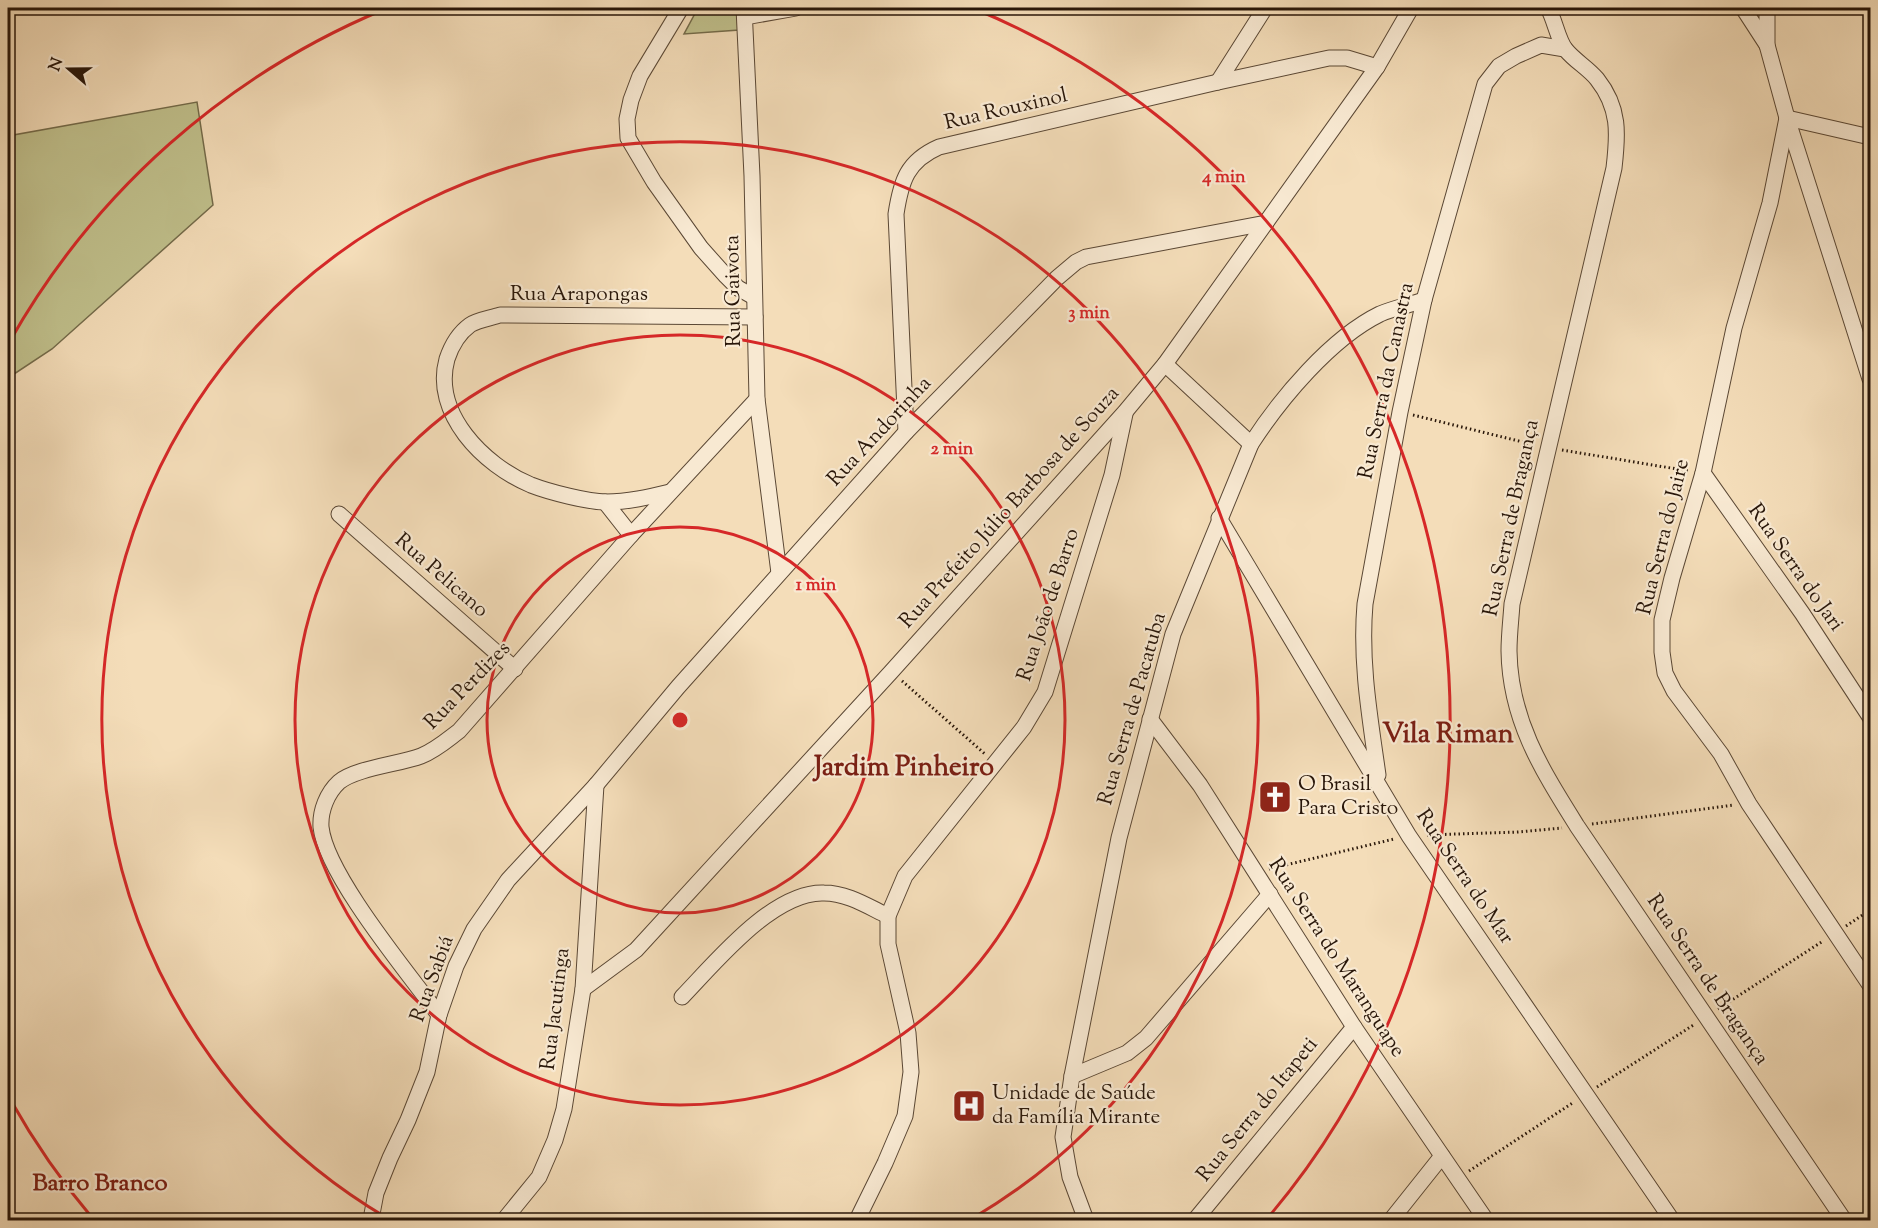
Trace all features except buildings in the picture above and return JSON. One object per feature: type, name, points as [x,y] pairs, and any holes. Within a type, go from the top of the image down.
[{"type":"street","points":[[681,8],[640,76],[627,119],[628,138],[654,182],[701,248],[738,288],[754,297]]},
{"type":"street","points":[[744,12],[796,8]]},
{"type":"street","points":[[1218,82],[1265,8]]},
{"type":"street","name":"Rua Prefeito Júlio Barbosa de Souza","points":[[584,989],[636,950],[1125,412],[1165,364],[1377,67],[1411,8]]},
{"type":"street","name":"Rua Serra de Bragança","points":[[1548,8],[1554,18],[1564,49],[1597,79],[1612,104],[1617,137],[1614,168],[1512,604],[1509,650],[1513,691],[1523,728],[1540,768],[1844,1221]]},
{"type":"street","points":[[1743,8],[1767,45]]},
{"type":"street","points":[[1767,8],[1767,45],[1787,118],[1870,374]]},
{"type":"street","name":"Rua Gaivota","points":[[744,12],[753,187],[757,399],[779,573]]},
{"type":"street","name":"Rua Serra da Canastra","points":[[1379,784],[1366,696],[1362,634],[1365,604],[1400,412],[1424,300],[1485,84],[1499,66],[1516,56],[1541,45],[1564,49]]},
{"type":"street","name":"Rua Rouxinol","points":[[906,432],[896,214],[904,180],[912,165],[924,154],[939,147],[1329,58],[1347,58],[1377,67]]},
{"type":"street","points":[[1787,118],[1870,137]]},
{"type":"street","name":"Rua Serra do Jaire","points":[[1787,118],[1770,203],[1734,328],[1703,474],[1662,620],[1663,662],[1665,673],[1674,691],[1720,754],[1749,804],[1870,985]]},
{"type":"street","name":"Rua Andorinha","points":[[596,785],[678,687],[906,432],[1057,278],[1076,262],[1086,257],[1266,223]]},
{"type":"street","name":"Rua Serra de Pacatuba","points":[[1086,1221],[1070,1177],[1063,1137],[1072,1076],[1119,838],[1173,634],[1219,518],[1251,444],[1264,423],[1317,362],[1350,334],[1380,314],[1424,300]]},
{"type":"street","name":"Rua Arapongas","points":[[670,492],[644,498],[605,502],[528,484],[486,457],[471,442],[455,418],[445,394],[443,373],[450,347],[471,325],[500,315],[755,317]]},
{"type":"street","points":[[1165,364],[1251,444]]},
{"type":"street","name":"Rua Perdizes","points":[[439,1016],[357,902],[337,869],[326,846],[321,828],[322,809],[329,794],[340,781],[421,756],[438,747],[459,731],[516,669],[631,535],[757,399]]},
{"type":"street","name":"Rua João de Barro","points":[[857,1221],[885,1163],[904,1116],[911,1072],[908,1033],[888,944],[888,916],[905,876],[1024,727],[1045,692],[1112,475],[1125,412]]},
{"type":"street","name":"Rua Serra do Jari","points":[[1703,474],[1802,613],[1870,717]]},
{"type":"street","points":[[605,502],[631,535]]},
{"type":"street","name":"Rua Pelicano","points":[[339,514],[516,669]]},
{"type":"street","name":"Rua Serra do Mar","points":[[1219,518],[1409,836],[1671,1219]]},
{"type":"street","name":"Rua Serra do Maranguape","points":[[1149,719],[1200,785],[1354,1027],[1486,1221]]},
{"type":"street","name":"Rua Jacutinga","points":[[504,1221],[539,1177],[555,1140],[564,1108],[584,989],[596,785]]},
{"type":"street","name":"Rua Sabiá","points":[[373,1221],[376,1193],[427,1072],[439,1016],[456,966],[474,929],[516,871],[596,785]]},
{"type":"street","points":[[682,997],[738,939],[770,913],[805,895],[823,892],[845,896],[888,916]]},
{"type":"street","points":[[1072,1076],[1127,1053],[1146,1038],[1270,894]]},
{"type":"street","name":"Rua Serra do Itapeti","points":[[1195,1221],[1354,1027]]},
{"type":"street","points":[[1391,1221],[1442,1156]]},
{"type":"path","points":[[1400,412],[1548,448],[1703,474]]},
{"type":"path","points":[[891,672],[995,763]]},
{"type":"path","points":[[1256,872],[1409,836],[1518,832],[1749,804]]},
{"type":"path","points":[[1457,1178],[1870,910]]},
{"type":"green space","points":[[698,8],[736,8],[739,30],[684,34]]},
{"type":"green space","points":[[197,102],[213,205],[52,349],[8,378],[8,136]]},
{"type":"place","name":"O Brasil Para Cristo","points":[[1275,797]]},
{"type":"place","name":"Unidade de Saúde da Família Mirante","points":[[969,1106]]},
{"type":"district","name":"Vila Riman","points":[[1448,735]]},
{"type":"district","name":"Jardim Pinheiro","points":[[904,768]]},
{"type":"district","name":"Barro Branco","points":[[100,1184]]}]
